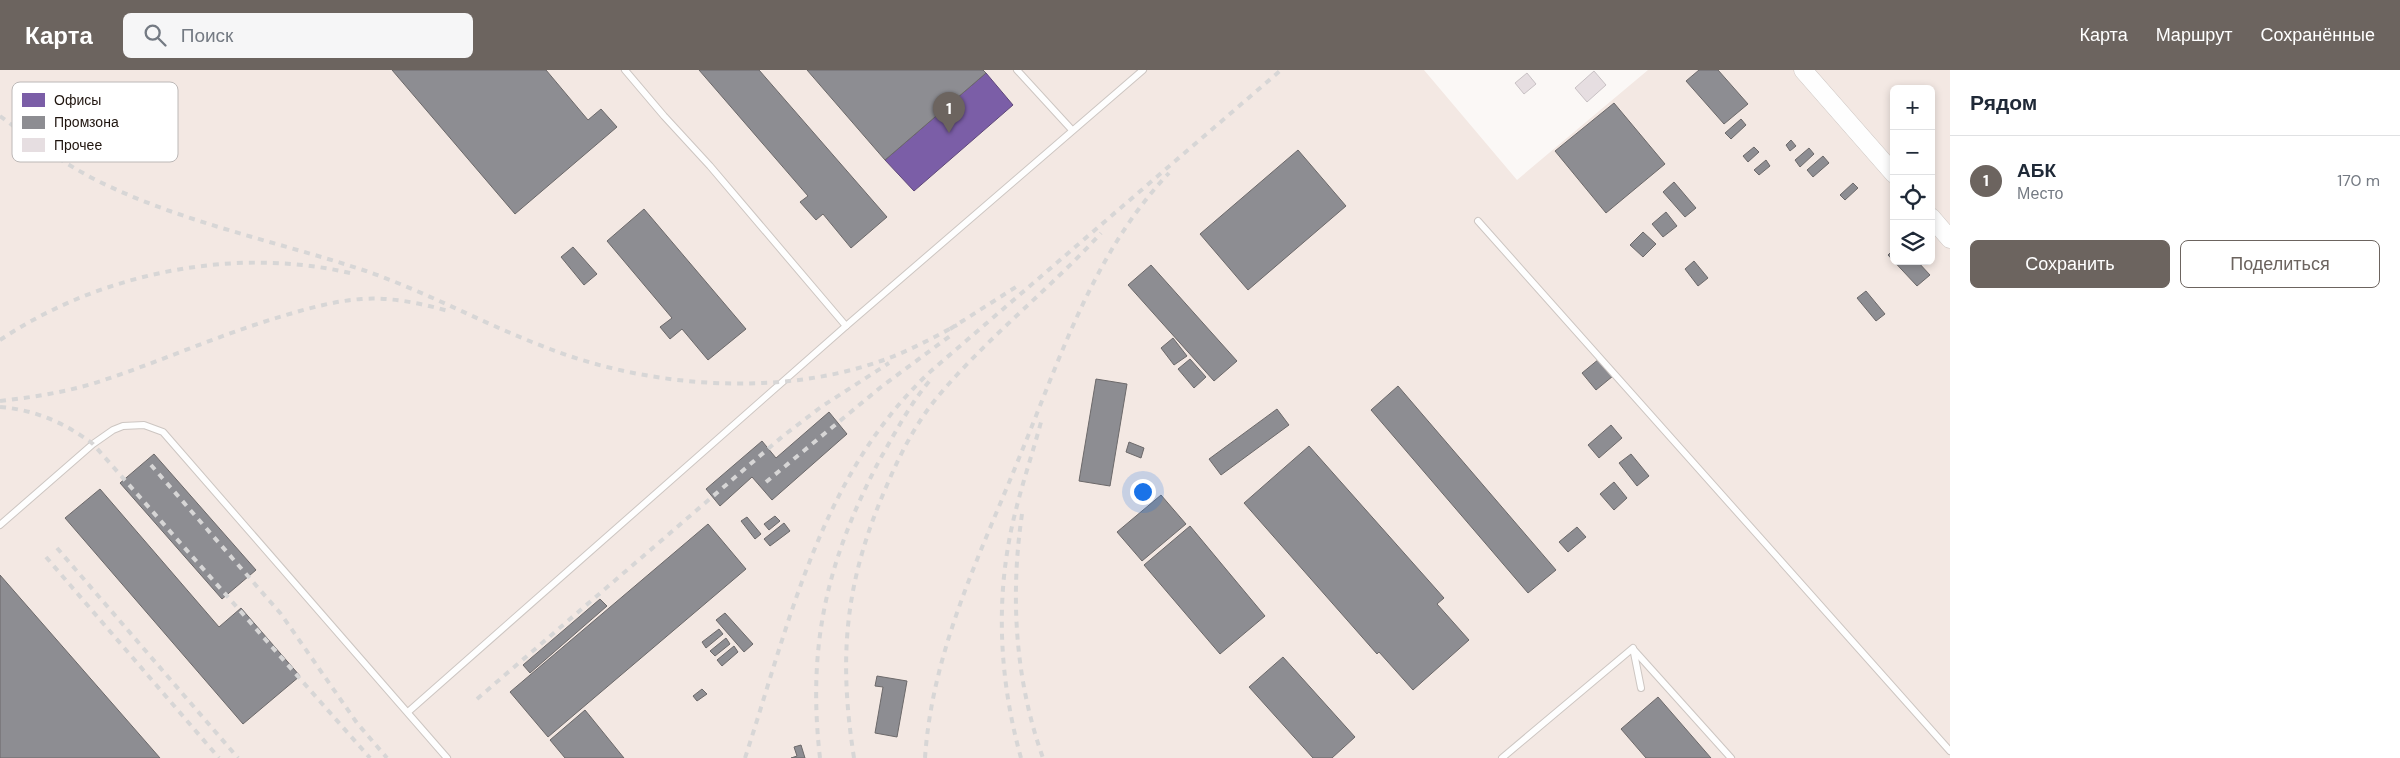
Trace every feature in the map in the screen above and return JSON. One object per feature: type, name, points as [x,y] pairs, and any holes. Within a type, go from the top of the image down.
[{"type":"street","points":[[1803,70],[1890,169]]},
{"type":"street","points":[[1934,220],[1950,239]]},
{"type":"lane","points":[[625,70],[710,166],[846,326]]},
{"type":"lane","points":[[1017,70],[1072,130]]},
{"type":"lane","points":[[408,712],[1139,71]]},
{"type":"lane","points":[[1478,221],[1950,751]]},
{"type":"lane","points":[[0,525],[104,435],[123,426],[144,425],[155,428],[169,436],[447,758]]},
{"type":"lane","points":[[1633,648],[1641,688]]},
{"type":"lane","points":[[1502,758],[1633,648]]},
{"type":"lane","points":[[1633,648],[1731,758]]},
{"type":"shaded area","points":[[0,70],[1424,70],[1517,180],[1648,70],[1950,70],[1950,758],[0,758]]},
{"type":"building: Офисы","points":[[986,73],[1013,105],[914,191],[885,160]]},
{"type":"building: Промзона","points":[[392,70],[546,70],[588,120],[601,109],[617,127],[515,214]]},
{"type":"building: Промзона","points":[[699,70],[759,70],[887,217],[851,248],[823,214],[816,220],[800,202],[808,196]]},
{"type":"building: Промзона","points":[[807,70],[983,70],[986,73],[885,160]]},
{"type":"building: Промзона","points":[[1699,70],[1718,70],[1748,104],[1724,124],[1686,81]]},
{"type":"building: Промзона","points":[[1614,103],[1665,164],[1606,213],[1555,151]]},
{"type":"building: Промзона","points":[[1741,119],[1746,125],[1731,139],[1725,133]]},
{"type":"building: Промзона","points":[[1791,140],[1796,146],[1790,151],[1786,145]]},
{"type":"building: Промзона","points":[[1754,147],[1759,152],[1748,162],[1743,156]]},
{"type":"building: Промзона","points":[[1809,148],[1814,154],[1800,167],[1795,160]]},
{"type":"building: Промзона","points":[[1298,150],[1346,206],[1248,290],[1200,234]]},
{"type":"building: Промзона","points":[[1823,156],[1829,163],[1813,177],[1807,170]]},
{"type":"building: Промзона","points":[[1766,160],[1770,166],[1759,175],[1754,170]]},
{"type":"building: Промзона","points":[[1674,182],[1696,208],[1685,217],[1663,192]]},
{"type":"building: Промзона","points":[[1853,183],[1858,188],[1845,200],[1840,195]]},
{"type":"building: Промзона","points":[[644,209],[746,329],[708,360],[682,329],[670,339],[660,327],[672,318],[607,241]]},
{"type":"building: Промзона","points":[[1666,212],[1677,226],[1663,237],[1652,224]]},
{"type":"building: Промзона","points":[[1643,232],[1656,244],[1643,257],[1630,245]]},
{"type":"building: Промзона","points":[[573,247],[597,274],[584,285],[561,257]]},
{"type":"building: Промзона","points":[[1694,261],[1708,278],[1698,286],[1685,269]]},
{"type":"building: Промзона","points":[[1151,265],[1237,361],[1214,381],[1128,285]]},
{"type":"building: Промзона","points":[[1897,265],[1921,265],[1930,275],[1917,286]]},
{"type":"building: Промзона","points":[[1866,291],[1885,314],[1876,321],[1857,298]]},
{"type":"building: Промзона","points":[[1173,338],[1187,356],[1174,365],[1161,348]]},
{"type":"building: Промзона","points":[[1190,359],[1206,377],[1194,388],[1178,369]]},
{"type":"building: Промзона","points":[[1599,359],[1613,376],[1596,390],[1582,373]]},
{"type":"building: Промзона","points":[[1096,379],[1127,384],[1110,486],[1079,481]]},
{"type":"building: Промзона","points":[[1398,386],[1556,570],[1528,593],[1371,410]]},
{"type":"building: Промзона","points":[[1277,409],[1289,425],[1221,475],[1209,459]]},
{"type":"building: Промзона","points":[[829,412],[847,434],[772,500],[752,477],[720,506],[706,489],[762,441],[776,458]]},
{"type":"building: Промзона","points":[[1611,425],[1622,438],[1599,458],[1588,445]]},
{"type":"building: Промзона","points":[[1129,442],[1144,448],[1141,458],[1126,452]]},
{"type":"building: Промзона","points":[[1309,446],[1444,598],[1437,604],[1469,640],[1413,690],[1379,652],[1377,654],[1244,503]]},
{"type":"building: Промзона","points":[[154,454],[256,570],[222,599],[120,483]]},
{"type":"building: Промзона","points":[[1631,454],[1649,476],[1637,486],[1619,463]]},
{"type":"building: Промзона","points":[[1614,482],[1627,498],[1614,510],[1600,494]]},
{"type":"building: Промзона","points":[[100,489],[219,627],[241,608],[300,676],[243,724],[65,518]]},
{"type":"building: Промзона","points":[[1161,495],[1186,524],[1142,561],[1117,532]]},
{"type":"building: Промзона","points":[[775,516],[780,521],[769,530],[764,524]]},
{"type":"building: Промзона","points":[[747,517],[761,534],[755,539],[741,521]]},
{"type":"building: Промзона","points":[[784,523],[790,531],[770,546],[764,539]]},
{"type":"building: Промзона","points":[[708,524],[746,569],[548,737],[510,692]]},
{"type":"building: Промзона","points":[[1190,526],[1265,616],[1220,654],[1144,565]]},
{"type":"building: Промзона","points":[[1577,527],[1586,537],[1568,552],[1559,542]]},
{"type":"building: Промзона","points":[[0,575],[160,758],[0,758]]},
{"type":"building: Промзона","points":[[600,599],[607,606],[530,673],[523,665]]},
{"type":"building: Промзона","points":[[725,613],[753,644],[744,652],[716,620]]},
{"type":"building: Промзона","points":[[719,629],[723,634],[706,648],[702,642]]},
{"type":"building: Промзона","points":[[726,638],[730,644],[715,656],[710,651]]},
{"type":"building: Промзона","points":[[734,646],[738,652],[722,666],[717,660]]},
{"type":"building: Промзона","points":[[1283,657],[1355,737],[1332,758],[1313,758],[1249,687]]},
{"type":"building: Промзона","points":[[877,676],[907,681],[897,737],[875,733],[883,687],[875,686]]},
{"type":"building: Промзона","points":[[702,689],[707,694],[697,701],[693,696]]},
{"type":"building: Промзона","points":[[1658,697],[1711,758],[1646,758],[1621,729]]},
{"type":"building: Промзона","points":[[585,710],[624,758],[565,758],[550,740]]},
{"type":"building: Промзона","points":[[801,745],[805,758],[791,758],[797,756],[794,747]]},
{"type":"building: Прочее","points":[[1594,71],[1606,85],[1587,102],[1575,88]]},
{"type":"building: Прочее","points":[[1527,73],[1536,84],[1524,94],[1515,83]]},
{"type":"railway","points":[[745,758],[795,602],[814,551],[836,502],[862,455],[893,411],[931,371],[1281,70]]},
{"type":"railway","points":[[0,116],[12,125]]},
{"type":"railway","points":[[64,162],[98,181],[163,209],[366,271],[413,289],[550,349],[588,362],[629,372],[670,379],[713,383],[798,380],[839,373],[878,362],[908,350],[957,325]]},
{"type":"railway","points":[[925,758],[929,719],[937,681],[959,607],[1063,348],[1098,274],[1119,238],[1142,205],[1169,173]]},
{"type":"railway","points":[[854,758],[846,685],[849,619],[854,586],[862,554],[873,520],[898,461],[910,437],[940,394],[979,352],[1101,233]]},
{"type":"railway","points":[[0,340],[39,317],[81,297],[125,282],[170,271],[217,264],[263,263],[309,266],[354,274]]},
{"type":"railway","points":[[950,329],[1019,285]]},
{"type":"railway","points":[[0,401],[51,394],[89,385],[260,323],[332,303],[361,299],[383,299],[416,303],[448,311]]},
{"type":"railway","points":[[766,482],[881,387],[954,333]]},
{"type":"railway","points":[[477,699],[783,436],[821,407],[889,363]]},
{"type":"railway","points":[[820,758],[816,678],[819,641],[834,569],[846,534],[879,461],[910,407],[932,378]]},
{"type":"railway","points":[[0,407],[38,414],[61,424],[93,444],[370,758]]},
{"type":"railway","points":[[1021,758],[1014,732],[1005,680],[1002,600],[1004,573],[1011,531],[1041,422]]},
{"type":"railway","points":[[151,465],[281,614],[357,723],[387,758]]},
{"type":"railway","points":[[1022,514],[1016,576],[1018,638],[1026,698],[1043,758]]},
{"type":"railway","points":[[57,548],[238,758]]},
{"type":"railway","points":[[46,557],[219,758]]},
{"type":"place","name":"АБК","points":[[949,133]]}]
